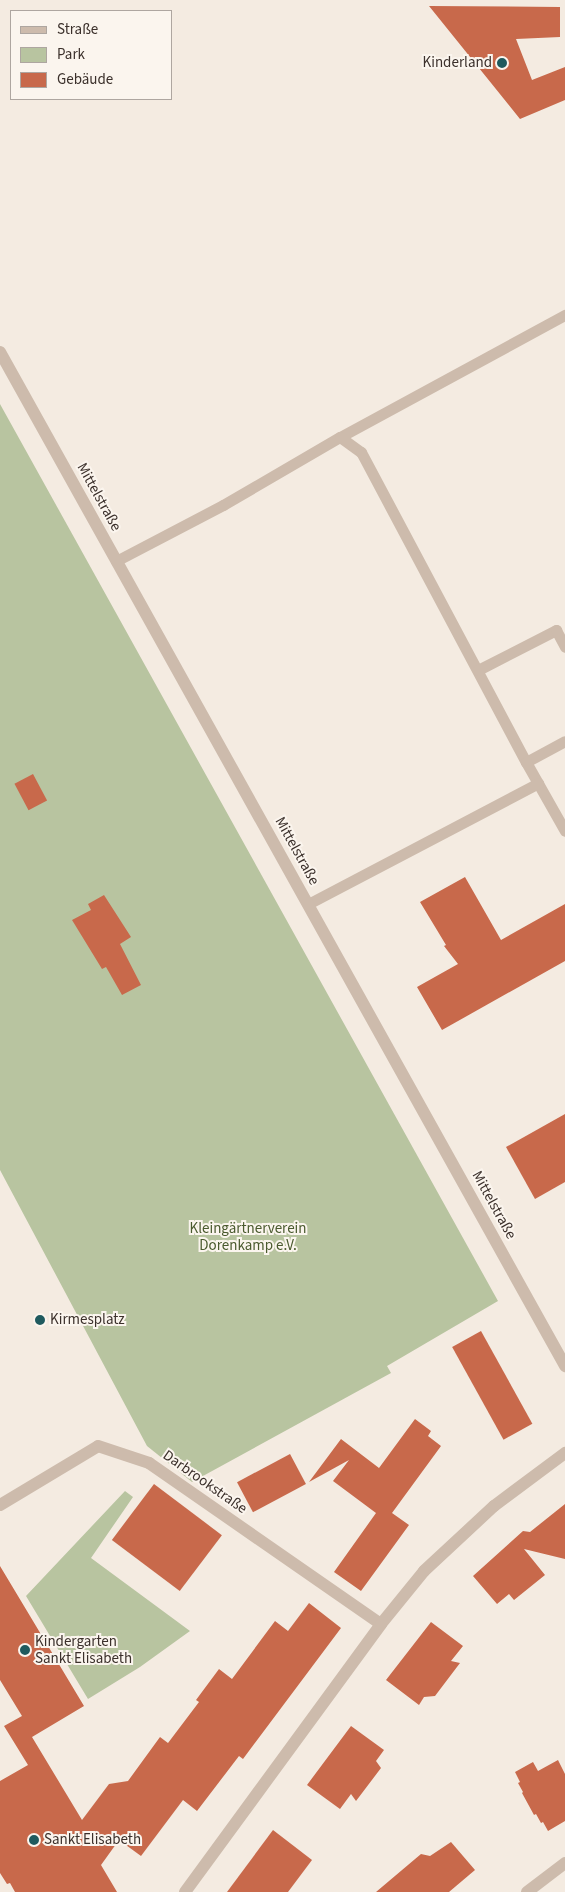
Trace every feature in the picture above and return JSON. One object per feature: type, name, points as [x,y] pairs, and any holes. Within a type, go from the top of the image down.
[{"type":"street","name":"Mittelstraße","points":[[0,352],[565,1366]]},
{"type":"street","name":"Darbrookstraße","points":[[0,1505],[98,1446],[149,1463],[380,1624]]},
{"type":"street","points":[[185,1892],[380,1624],[431,1564],[494,1506],[565,1453]]},
{"type":"street","points":[[527,1892],[565,1863]]},
{"type":"lane","points":[[116,561],[223,505],[340,437],[565,315]]},
{"type":"lane","points":[[340,437],[361,452],[526,762],[565,830]]},
{"type":"lane","points":[[478,670],[556,630],[565,647]]},
{"type":"lane","points":[[526,762],[565,741]]},
{"type":"lane","points":[[308,904],[538,783]]},
{"type":"green space","name":"Kleingärtnerverein Dorenkamp e.V.","points":[[0,404],[498,1301],[387,1366],[391,1373],[192,1482],[147,1446],[0,1170]]},
{"type":"green space","points":[[125,1491],[133,1497],[91,1558],[190,1631],[140,1667],[88,1699],[26,1596]]},
{"type":"building","points":[[429,6],[560,7],[560,37],[516,39],[532,80],[565,67],[565,100],[520,119]]},
{"type":"building","points":[[33,774],[47,800],[29,810],[14,784]]},
{"type":"building","points":[[465,877],[501,940],[565,904],[565,961],[442,1030],[417,987],[458,964],[444,946],[446,945],[420,902]]},
{"type":"building","points":[[104,895],[131,937],[120,944],[141,985],[122,995],[106,967],[102,969],[72,920],[91,910],[88,904]]},
{"type":"building","points":[[565,1114],[565,1182],[535,1199],[506,1147]]},
{"type":"building","points":[[481,1331],[532,1424],[504,1440],[452,1347]]},
{"type":"building","points":[[415,1419],[431,1431],[428,1436],[441,1446],[392,1513],[409,1525],[361,1591],[334,1572],[376,1513],[333,1481],[349,1460],[309,1482],[341,1439],[379,1468]]},
{"type":"building","points":[[290,1454],[306,1484],[253,1512],[237,1482]]},
{"type":"building","points":[[154,1484],[222,1535],[180,1591],[112,1540]]},
{"type":"building","points":[[565,1504],[565,1559],[524,1549],[545,1575],[514,1600],[509,1594],[497,1604],[473,1576],[523,1531],[530,1532]]},
{"type":"building","points":[[0,1566],[84,1706],[32,1737],[82,1820],[109,1784],[128,1781],[160,1737],[168,1743],[199,1702],[196,1700],[219,1669],[232,1679],[275,1621],[288,1631],[309,1603],[341,1628],[243,1759],[239,1756],[197,1811],[183,1800],[141,1856],[119,1840],[101,1865],[117,1892],[15,1892],[10,1883],[7,1884],[0,1873],[0,1781],[28,1765],[4,1726],[22,1716],[0,1680]]},
{"type":"building","points":[[431,1622],[463,1646],[451,1661],[460,1663],[435,1696],[424,1697],[419,1705],[386,1680]]},
{"type":"building","points":[[351,1726],[384,1750],[376,1761],[381,1768],[356,1801],[351,1794],[340,1809],[307,1785]]},
{"type":"building","points":[[558,1760],[565,1774],[565,1821],[548,1831],[536,1814],[534,1815],[522,1793],[518,1783],[520,1782],[515,1772],[533,1762],[538,1771]]},
{"type":"building","points":[[273,1830],[312,1860],[288,1892],[227,1892]]},
{"type":"building","points":[[451,1842],[475,1870],[449,1892],[376,1892],[421,1854],[430,1856]]},
{"type":"place","name":"Kinderland","points":[[502,63]]},
{"type":"place","name":"Kirmesplatz","points":[[40,1320]]},
{"type":"place","name":"Kindergarten Sankt Elisabeth","points":[[25,1650]]},
{"type":"place","name":"Sankt Elisabeth","points":[[34,1840]]}]
